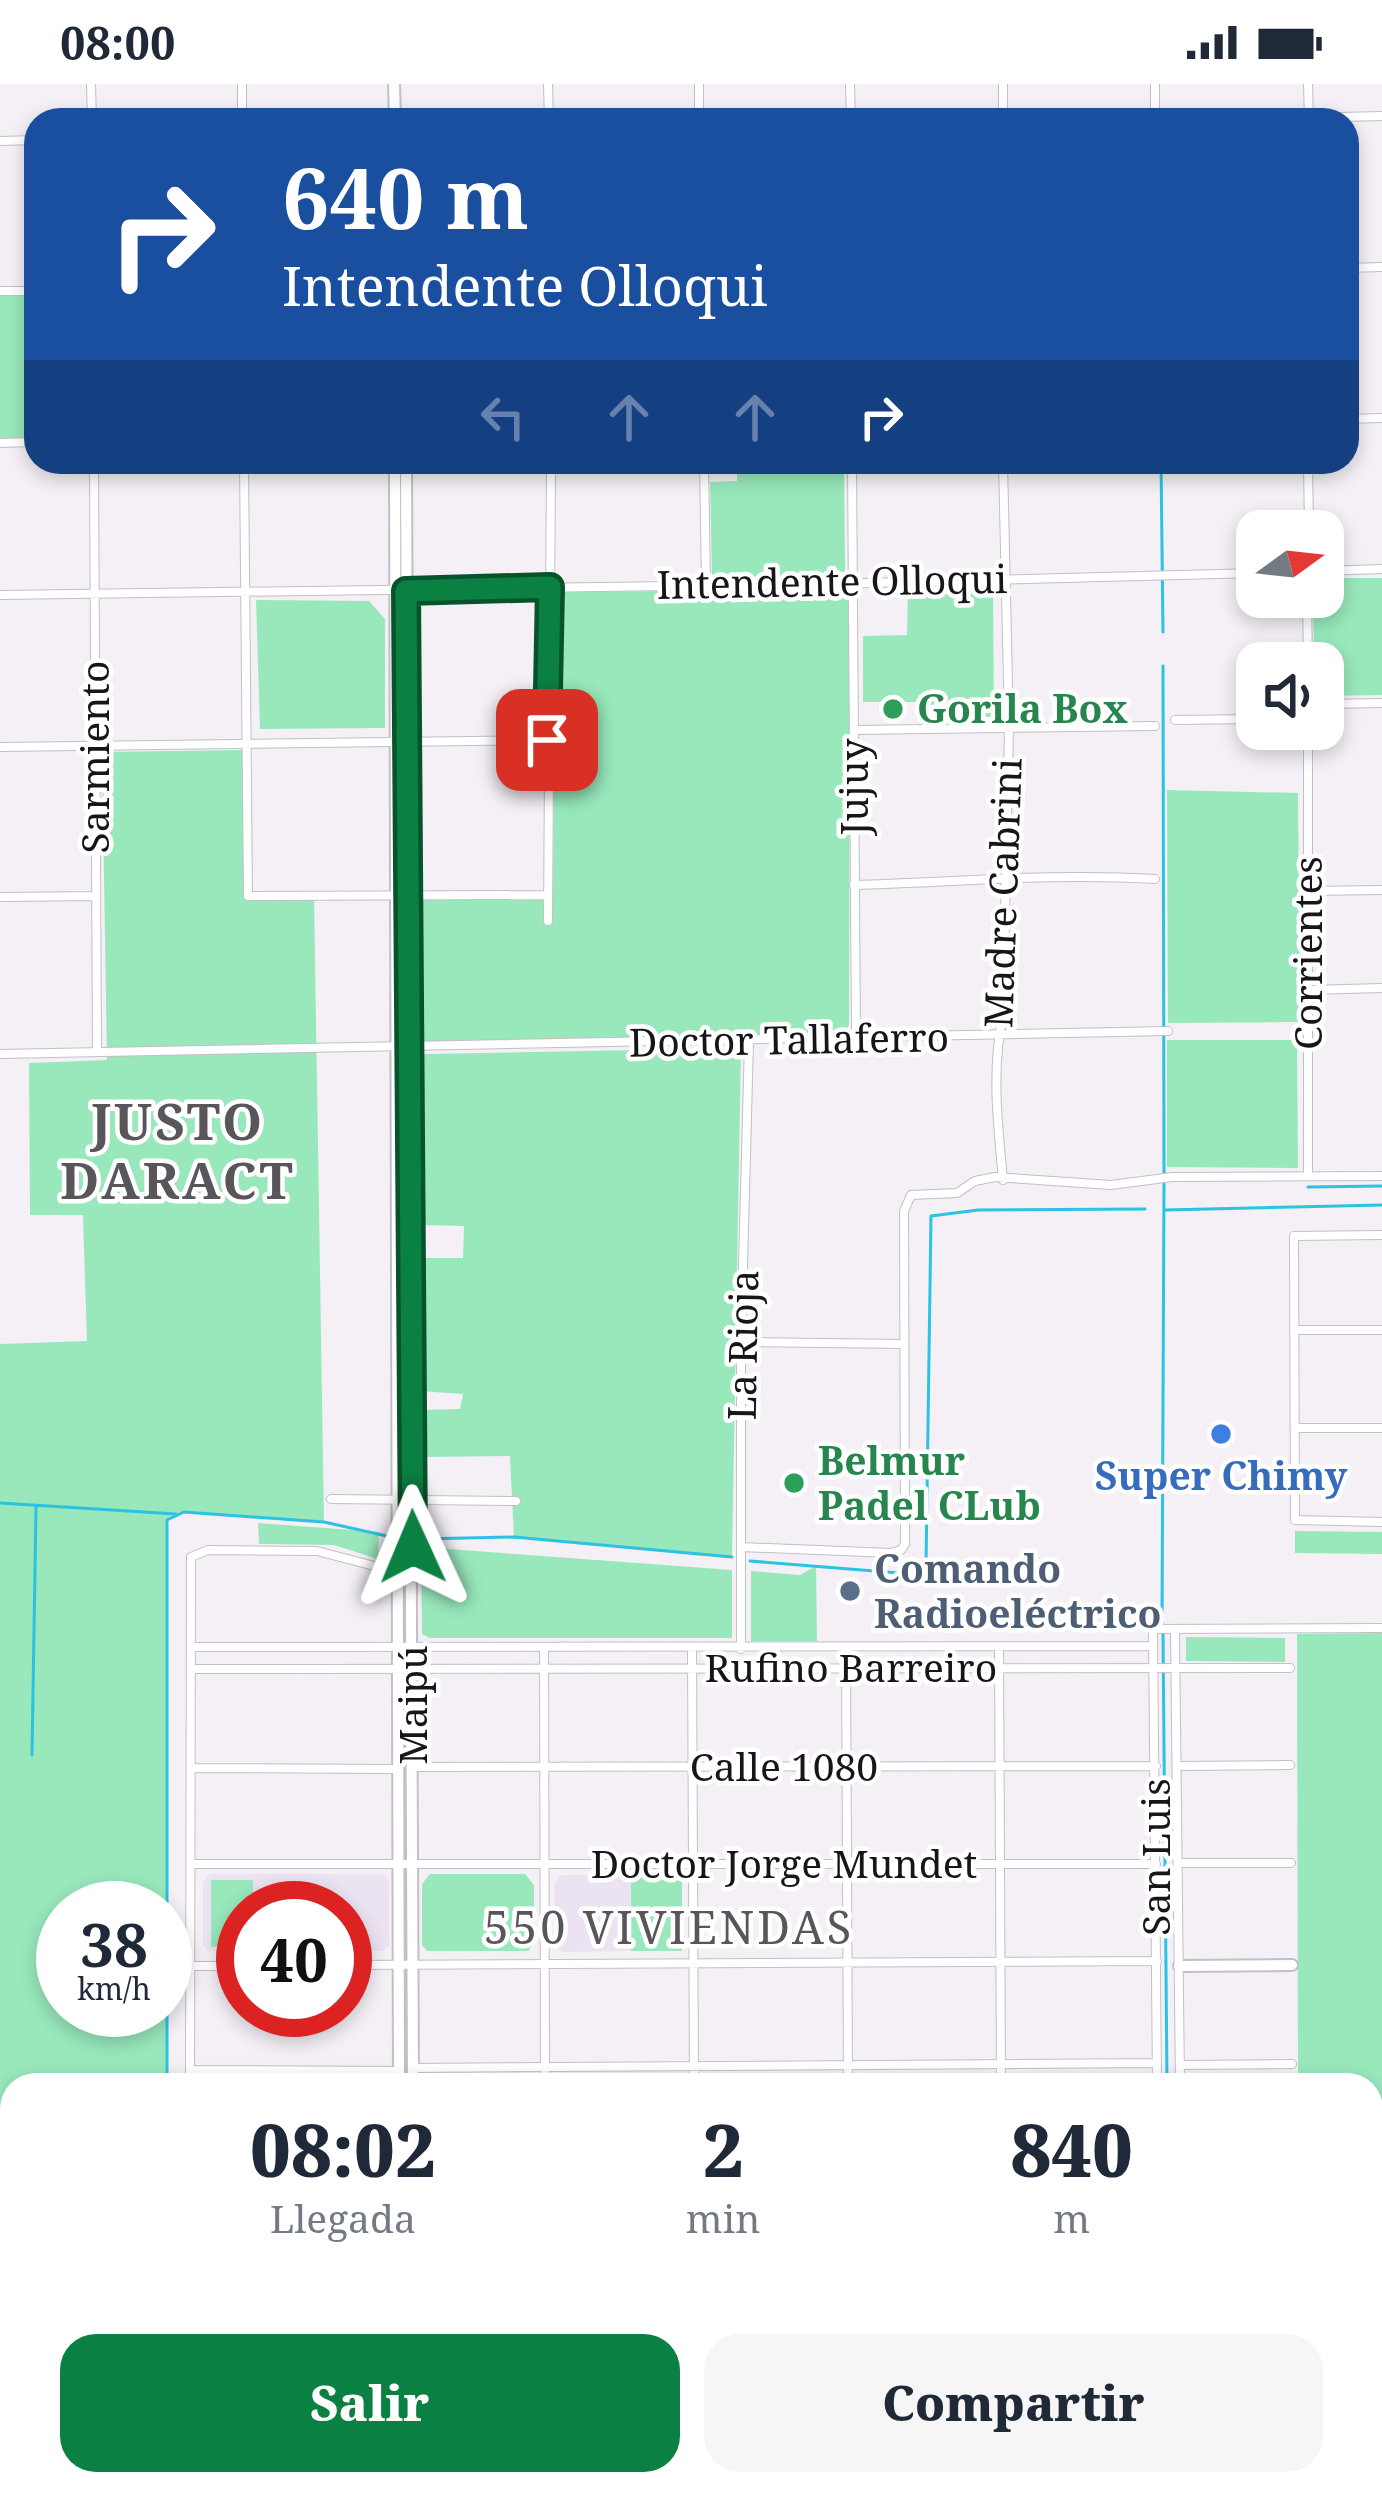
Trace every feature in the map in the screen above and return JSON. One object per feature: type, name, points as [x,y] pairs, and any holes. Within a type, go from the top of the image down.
[{"type":"street","name":"Sarmiento","points":[[94,474],[97,1052]]},
{"type":"street","points":[[244,474],[248,896],[548,895]]},
{"type":"street","name":"Maipú","points":[[395,474],[400,591],[403,1048],[411,1202],[413,1648],[405,1864],[408,2073]]},
{"type":"street","name":"Maipú","points":[[400,591],[405,474]]},
{"type":"street","points":[[548,921],[551,474]]},
{"type":"street","points":[[704,474],[706,585]]},
{"type":"street","name":"Jujuy","points":[[852,474],[856,1040]]},
{"type":"street","name":"Madre Cabrini","points":[[1003,474],[1009,727],[997,1118],[1003,1180]]},
{"type":"street","points":[[1308,474],[1309,510]]},
{"type":"street","points":[[1344,570],[1382,569]]},
{"type":"street","name":"Intendente Olloqui","points":[[0,595],[1236,573]]},
{"type":"street","points":[[1344,704],[1382,703]]},
{"type":"street","points":[[1175,720],[1236,719]]},
{"type":"street","points":[[855,730],[1155,726]]},
{"type":"street","points":[[0,747],[547,740]]},
{"type":"street","name":"Corrientes","points":[[1308,750],[1308,1177]]},
{"type":"street","points":[[854,885],[1073,874],[1155,879]]},
{"type":"street","points":[[1308,891],[1382,890]]},
{"type":"street","points":[[0,897],[96,896]]},
{"type":"street","points":[[1307,990],[1382,988]]},
{"type":"street","name":"Doctor Tallaferro","points":[[0,1054],[1168,1031]]},
{"type":"street","name":"La Rioja","points":[[741,1649],[741,1342],[749,1041]]},
{"type":"street","name":"Maipú","points":[[403,1048],[397,1201],[398,1769],[405,1864]]},
{"type":"street","points":[[741,1547],[891,1553],[904,1544],[904,1211],[911,1195],[956,1193],[983,1178],[1111,1185],[1169,1177],[1382,1176]]},
{"type":"street","points":[[397,1201],[411,1202]]},
{"type":"street","points":[[1382,1235],[1294,1236],[1295,1520],[1382,1522]]},
{"type":"street","points":[[1294,1330],[1382,1330]]},
{"type":"street","points":[[741,1342],[904,1344]]},
{"type":"street","points":[[397,1352],[412,1352]]},
{"type":"street","points":[[1295,1428],[1382,1428]]},
{"type":"street","points":[[331,1499],[516,1501]]},
{"type":"street","points":[[190,1881],[191,1557],[208,1550],[317,1551],[413,1574]]},
{"type":"street","points":[[1175,1630],[1382,1628]]},
{"type":"street","name":"San Luis","points":[[1157,2073],[1153,1629],[1175,1630],[1179,2073]]},
{"type":"street","name":"Rufino Barreiro","points":[[398,1648],[1154,1646]]},
{"type":"street","points":[[191,1647],[398,1648]]},
{"type":"street","points":[[1000,1647],[1000,2073]]},
{"type":"street","points":[[544,1648],[545,2073]]},
{"type":"street","points":[[846,1648],[848,2073]]},
{"type":"street","points":[[692,1649],[694,2073]]},
{"type":"street","name":"Rufino Barreiro","points":[[398,1669],[1290,1667]]},
{"type":"street","points":[[191,1669],[398,1669]]},
{"type":"street","points":[[1177,1766],[1290,1765]]},
{"type":"street","name":"Calle 1080","points":[[412,1768],[1156,1766]]},
{"type":"street","points":[[191,1768],[398,1769]]},
{"type":"street","points":[[1178,1863],[1291,1863]]},
{"type":"street","name":"Doctor Jorge Mundet","points":[[190,1864],[1156,1864]]},
{"type":"street","points":[[372,1965],[1157,1961]]},
{"type":"street","points":[[1179,1966],[1292,1965]]},
{"type":"street","points":[[190,2037],[190,2073]]},
{"type":"street","points":[[190,2069],[1157,2063]]},
{"type":"street","points":[[1179,2065],[1292,2064]]},
{"type":"street","name":"Maipú","points":[[404,2073],[406,2069]]},
{"type":"shaded area","points":[[210,1874],[383,1874],[389,1881],[389,1946],[372,1951],[372,1881],[216,1881],[216,1951],[209,1951],[203,1946],[203,1882]]},
{"type":"shaded area","points":[[561,1875],[631,1875],[631,1951],[563,1952],[556,1947],[554,1884]]},
{"type":"green space","points":[[0,291],[24,291],[24,442],[0,443]]},
{"type":"green space","points":[[737,474],[844,474],[845,571],[839,575],[712,575],[710,482],[737,481]]},
{"type":"green space","points":[[1344,578],[1382,578],[1382,695],[1344,696],[1344,642],[1314,642],[1313,618],[1344,618]]},
{"type":"green space","points":[[908,589],[993,589],[994,717],[923,716],[922,702],[863,702],[863,636],[907,635]]},
{"type":"green space","points":[[844,590],[850,599],[849,1025],[845,1032],[421,1042],[419,900],[553,897],[555,592]]},
{"type":"green space","points":[[256,600],[369,601],[385,619],[385,728],[260,729]]},
{"type":"green space","points":[[242,750],[248,895],[314,897],[324,1522],[184,1512],[167,1520],[166,1881],[36,1881],[36,2037],[166,2037],[166,2073],[0,2073],[0,1344],[87,1341],[83,1215],[30,1215],[29,1063],[107,1060],[102,752]]},
{"type":"green space","points":[[1167,790],[1298,793],[1300,1022],[1168,1023]]},
{"type":"green space","points":[[1167,1040],[1297,1040],[1298,1168],[1167,1167]]},
{"type":"green space","points":[[741,1048],[732,1557],[514,1537],[510,1456],[422,1457],[422,1410],[460,1409],[463,1394],[419,1391],[421,1258],[463,1258],[464,1226],[421,1225],[420,1059],[425,1054]]},
{"type":"green space","points":[[258,1523],[379,1532],[378,1559],[334,1545],[259,1544]]},
{"type":"green space","points":[[1295,1531],[1382,1532],[1382,1554],[1295,1553]]},
{"type":"green space","points":[[421,1547],[732,1570],[732,1638],[430,1638],[422,1634]]},
{"type":"green space","points":[[816,1566],[817,1641],[751,1641],[751,1571],[800,1575]]},
{"type":"green space","points":[[1382,1633],[1382,2073],[1298,2073],[1297,1634]]},
{"type":"green space","points":[[1186,1637],[1285,1638],[1285,1662],[1186,1661]]},
{"type":"green space","points":[[430,1874],[525,1874],[534,1885],[534,1943],[528,1951],[427,1951],[422,1945],[422,1884]]},
{"type":"green space","points":[[631,1875],[682,1875],[682,1951],[631,1951]]},
{"type":"green space","points":[[211,1880],[253,1880],[216,1881],[216,1947],[211,1947]]},
{"type":"waterway","points":[[1161,474],[1163,632]]},
{"type":"waterway","points":[[1163,666],[1164,1174]]},
{"type":"waterway","points":[[1162,1624],[1164,1184]]},
{"type":"waterway","points":[[1308,1187],[1382,1186]]},
{"type":"waterway","points":[[1165,1210],[1382,1205]]},
{"type":"waterway","points":[[750,1561],[899,1573],[913,1573],[926,1565],[931,1216],[978,1210],[1145,1209]]},
{"type":"waterway","points":[[0,1503],[176,1514]]},
{"type":"waterway","points":[[32,1755],[36,1507]]},
{"type":"waterway","points":[[167,2073],[167,1520],[184,1512],[324,1522],[387,1536]]},
{"type":"waterway","points":[[421,1539],[514,1537],[732,1557]]},
{"type":"waterway","points":[[405,1581],[405,1632]]},
{"type":"waterway","points":[[1163,1633],[1167,2073]]},
{"type":"waterway","points":[[405,1688],[405,1847]]},
{"type":"waterway","points":[[406,1881],[406,1945]]},
{"type":"waterway","points":[[406,1988],[406,2073]]},
{"type":"place","name":"Gorila Box","points":[[893,709]]},
{"type":"place","name":"Super Chimy","points":[[1221,1434]]},
{"type":"place","name":"Belmur Padel CLub","points":[[794,1483]]},
{"type":"place","name":"Comando Radioeléctrico","points":[[850,1591]]},
{"type":"district","name":"JUSTO DARACT","points":[[178,1151]]},
{"type":"district","name":"550 VIVIENDAS","points":[[669,1928]]},
{"type":"route","points":[[413,1547],[406,591],[550,587],[547,740]]}]
